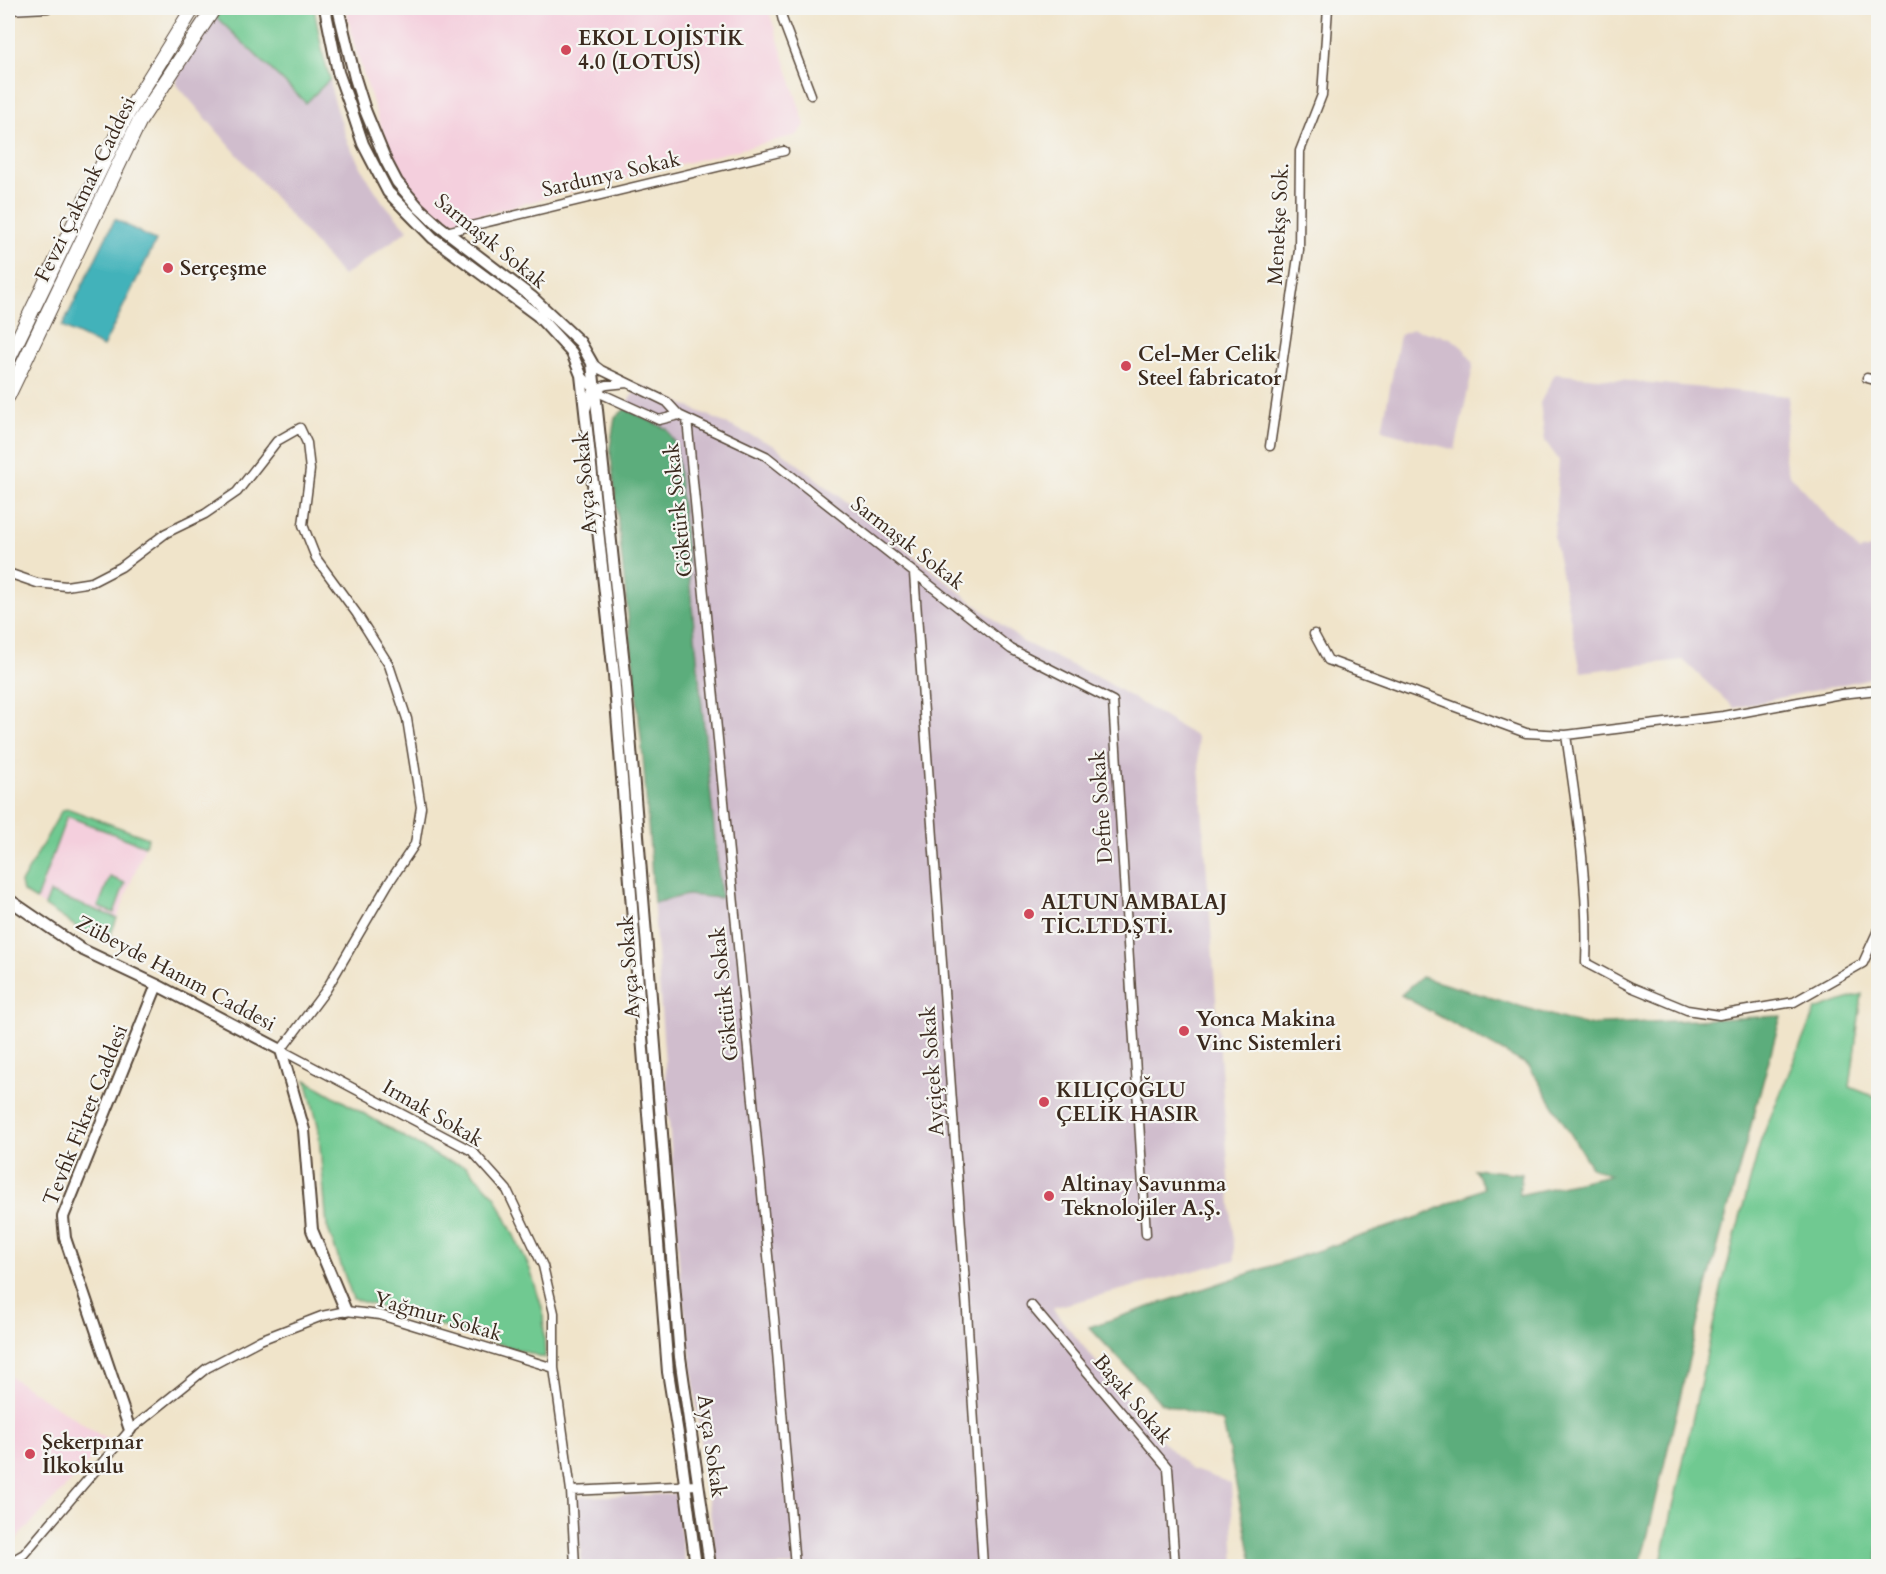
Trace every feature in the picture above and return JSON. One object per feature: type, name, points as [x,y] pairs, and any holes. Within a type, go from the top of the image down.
[{"type":"main road","name":"Fevzi Çakmak Caddesi","points":[[8,360],[126,116],[194,8]]},
{"type":"main road","name":"Fevzi Çakmak Caddesi","points":[[8,396],[139,122],[214,8]]},
{"type":"street","points":[[8,9],[48,8]]},
{"type":"street","name":"Sarmaşık Sokak","points":[[325,8],[338,72],[363,144],[388,192],[433,238],[538,316],[572,353],[575,361]]},
{"type":"street","name":"Sarmaşık Sokak","points":[[338,8],[355,78],[386,161],[397,182],[423,212],[532,297],[580,342],[592,363],[601,370],[667,402],[683,417],[766,456],[1011,649],[1113,701]]},
{"type":"street","points":[[780,8],[810,95]]},
{"type":"street","name":"Menekşe Sok.","points":[[1270,446],[1299,250],[1300,151],[1322,95],[1328,8]]},
{"type":"street","points":[[352,111],[364,106]]},
{"type":"street","name":"Sardunya Sokak","points":[[446,232],[784,151]]},
{"type":"street","points":[[415,220],[423,212]]},
{"type":"street","name":"Ayça Sokak","points":[[575,361],[581,375],[586,413],[614,675],[668,1372],[696,1566]]},
{"type":"street","name":"Ayça Sokak","points":[[592,363],[611,554],[626,674],[677,1323],[710,1566]]},
{"type":"street","name":"Sarmaşık Sokak","points":[[581,375],[594,389],[659,420],[683,417]]},
{"type":"street","points":[[1867,378],[1878,381]]},
{"type":"street","points":[[586,413],[594,389],[628,383]]},
{"type":"street","points":[[598,417],[600,409],[606,403],[618,402]]},
{"type":"street","name":"Göktürk Sokak","points":[[683,417],[775,1328],[795,1566]]},
{"type":"street","points":[[8,573],[37,583],[66,586],[92,582],[121,567],[166,533],[205,514],[237,492],[277,441],[300,428],[307,443],[310,470],[303,525],[316,558],[357,614],[389,665],[407,719],[421,807],[415,844],[388,884],[326,990],[280,1050]]},
{"type":"street","name":"Ayçiçek Sokak","points":[[914,573],[983,1566]]},
{"type":"street","points":[[1314,634],[1328,660],[1526,733],[1566,735],[1723,716],[1841,694],[1878,690]]},
{"type":"street","name":"Defne Sokak","points":[[1113,701],[1146,1234]]},
{"type":"street","points":[[1566,735],[1580,837],[1587,944],[1586,963],[1631,987],[1687,1010],[1719,1015],[1794,1002],[1863,963],[1878,930]]},
{"type":"street","name":"Zübeyde Hanım Caddesi","points":[[8,899],[81,949],[157,985],[280,1050],[304,1130],[312,1230],[346,1311]]},
{"type":"street","points":[[636,970],[649,969]]},
{"type":"street","name":"Tevfik Fikret Caddesi","points":[[130,1430],[65,1238],[63,1216],[157,985]]},
{"type":"street","name":"Irmak Sokak","points":[[280,1050],[472,1151],[507,1190],[543,1266],[554,1313],[554,1368],[571,1491],[575,1566]]},
{"type":"street","name":"Başak Sokak","points":[[1031,1305],[1168,1468],[1175,1566]]},
{"type":"street","name":"Yağmur Sokak","points":[[8,1563],[24,1554],[130,1430],[207,1368],[260,1340],[322,1316],[346,1311],[380,1315],[554,1368]]},
{"type":"street","points":[[571,1491],[698,1485]]},
{"type":"shaded area","points":[[346,8],[768,8],[805,125],[797,135],[439,225],[401,175],[382,130],[354,45]]},
{"type":"shaded area","points":[[216,17],[306,103],[330,79],[347,141],[382,201],[408,230],[343,276],[177,85],[177,77]]},
{"type":"shaded area","points":[[1413,329],[1451,338],[1463,348],[1472,361],[1473,367],[1455,450],[1382,430],[1400,335]]},
{"type":"shaded area","points":[[1555,374],[1789,396],[1784,457],[1789,474],[1859,551],[1878,546],[1878,674],[1867,679],[1734,708],[1683,660],[1581,672],[1554,538],[1559,460],[1545,441],[1540,403]]},
{"type":"shaded area","points":[[641,385],[775,446],[1023,642],[1103,680],[1197,737],[1235,1260],[1052,1308],[1157,1436],[1177,1456],[1191,1469],[1231,1483],[1235,1566],[717,1566],[680,1275],[643,757],[610,447],[615,418],[625,409],[629,399]]},
{"type":"shaded area","points":[[69,809],[148,838],[108,942],[81,930],[23,892],[21,883],[62,810]]},
{"type":"shaded area","points":[[8,1375],[109,1441],[8,1548]]},
{"type":"shaded area","points":[[675,1494],[686,1566],[582,1566],[576,1497]]},
{"type":"green space","points":[[222,8],[314,8],[330,79],[306,103],[216,17]]},
{"type":"green space","points":[[625,409],[667,429],[676,445],[721,898],[687,895],[654,903],[643,757],[610,447],[615,418]]},
{"type":"green space","points":[[69,809],[148,838],[145,846],[67,816],[36,900],[23,892],[21,883],[62,810]]},
{"type":"green space","points":[[110,877],[125,883],[114,913],[98,907]]},
{"type":"green space","points":[[50,893],[117,918],[108,942],[81,930],[45,906]]},
{"type":"green space","points":[[1421,977],[1584,1025],[1781,1016],[1702,1304],[1639,1566],[1253,1566],[1223,1422],[1161,1403],[1089,1327],[1421,1216],[1484,1188],[1474,1169],[1522,1174],[1519,1195],[1610,1175],[1591,1167],[1529,1066],[1401,995]]},
{"type":"green space","points":[[1862,994],[1850,1087],[1878,1098],[1878,1566],[1660,1566],[1722,1285],[1761,1140],[1815,1010]]},
{"type":"green space","points":[[306,1080],[442,1159],[466,1166],[495,1196],[530,1269],[543,1311],[545,1358],[353,1299],[327,1226],[318,1125]]},
{"type":"water","points":[[115,219],[156,241],[103,347],[62,327]]},
{"type":"place","name":"EKOL LOJİSTİK 4.0 (LOTUS)","points":[[566,50]]},
{"type":"place","name":"Serçeşme","points":[[168,268]]},
{"type":"place","name":"Cel-Mer Celik Steel fabricator","points":[[1126,366]]},
{"type":"place","name":"ALTUN AMBALAJ TİC.LTD.ŞTİ.","points":[[1029,914]]},
{"type":"place","name":"Yonca Makina Vinc Sistemleri","points":[[1184,1031]]},
{"type":"place","name":"KILIÇOĞLU ÇELİK HASIR","points":[[1044,1102]]},
{"type":"place","name":"Altinay Savunma Teknolojiler A.Ş.","points":[[1049,1196]]},
{"type":"place","name":"Şekerpınar İlkokulu","points":[[30,1454]]}]
